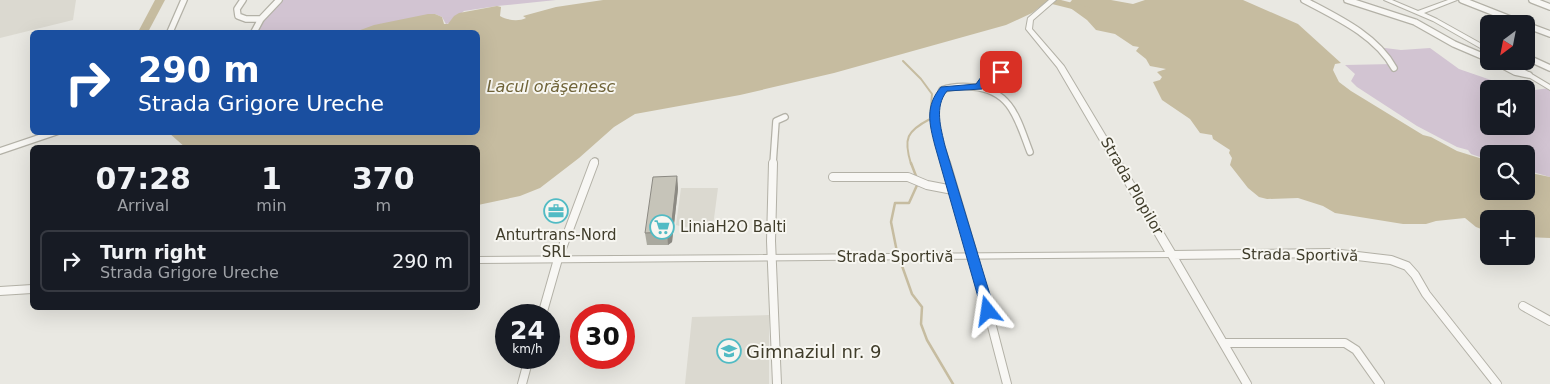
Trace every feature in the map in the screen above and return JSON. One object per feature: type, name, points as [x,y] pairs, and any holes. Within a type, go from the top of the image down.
[{"type":"street","points":[[171,30],[184,0]]},
{"type":"street","points":[[243,0],[237,9],[238,16],[246,19],[261,19]]},
{"type":"street","points":[[255,30],[261,19],[279,0]]},
{"type":"street","name":"Strada Plopilor","points":[[1053,0],[1030,19],[1029,29],[1060,66],[1073,85],[1247,384]]},
{"type":"street","points":[[1304,0],[1344,21],[1387,54],[1394,68]]},
{"type":"street","points":[[1348,0],[1415,22],[1461,47],[1480,54]]},
{"type":"street","points":[[1387,0],[1447,26],[1480,45]]},
{"type":"street","points":[[1418,13],[1454,0]]},
{"type":"street","points":[[1462,0],[1501,15]]},
{"type":"street","points":[[1532,0],[1550,7]]},
{"type":"street","points":[[1535,28],[1550,34]]},
{"type":"street","points":[[1535,61],[1550,68]]},
{"type":"street","points":[[1511,70],[1529,75]]},
{"type":"street","points":[[1520,70],[1550,88]]},
{"type":"street","points":[[979,87],[987,75],[1000,72],[1006,74],[1013,83]]},
{"type":"street","points":[[1008,384],[974,257],[936,130],[935,105],[944,89],[979,87],[991,90],[1001,96],[1012,106],[1030,152]]},
{"type":"street","points":[[777,384],[778,356],[772,258],[776,127],[778,119],[784,117]]},
{"type":"street","points":[[0,151],[47,135]]},
{"type":"street","points":[[545,304],[558,259],[595,161]]},
{"type":"street","points":[[833,177],[908,177],[927,185],[953,190]]},
{"type":"street","name":"Strada Sportivă","points":[[480,260],[1350,254],[1385,258],[1402,262],[1412,270],[1425,292],[1497,384]]},
{"type":"street","points":[[0,291],[30,289]]},
{"type":"street","points":[[1523,306],[1550,321]]},
{"type":"street","points":[[1224,343],[1345,343],[1356,350],[1380,384]]},
{"type":"street","points":[[522,384],[526,369]]},
{"type":"shaded area","points":[[0,0],[76,0],[73,20],[0,38]]},
{"type":"shaded area","points":[[279,0],[556,0],[464,11],[450,23],[446,24],[442,17],[435,14],[369,30],[254,30]]},
{"type":"shaded area","points":[[1377,47],[1401,50],[1430,48],[1459,69],[1491,80],[1480,80],[1480,135],[1535,135],[1535,90],[1550,88],[1550,177],[1535,173],[1535,145],[1480,145],[1480,157],[1471,154],[1468,150],[1457,147],[1417,126],[1357,87],[1351,81],[1355,74],[1345,65],[1393,64]]},
{"type":"shaded area","points":[[681,188],[718,188],[713,226],[683,227],[676,225]]},
{"type":"shaded area","name":"Gimnaziul nr. 9","points":[[769,315],[769,384],[685,384],[692,317]]},
{"type":"water","name":"Lacul orăşenesc","points":[[603,0],[1049,0],[1032,13],[1006,25],[834,73],[740,95],[635,114],[614,127],[579,158],[540,188],[520,196],[480,205],[480,145],[183,145],[171,135],[480,135],[480,30],[360,30],[374,25],[428,14],[442,17],[444,24],[448,24],[459,13],[497,6],[501,7],[500,16],[520,20],[526,18],[523,16],[556,7]]},
{"type":"water","points":[[1072,0],[1111,0],[1133,4],[1145,0],[1243,0],[1298,24],[1341,63],[1335,64],[1333,70],[1339,82],[1351,91],[1423,135],[1431,137],[1457,151],[1480,158],[1480,200],[1535,200],[1535,174],[1550,177],[1550,238],[1535,237],[1535,210],[1480,210],[1480,229],[1465,218],[1426,224],[1403,224],[1335,213],[1323,206],[1298,198],[1267,199],[1259,197],[1248,188],[1230,165],[1232,158],[1229,153],[1230,150],[1213,139],[1212,135],[1200,133],[1190,119],[1162,100],[1153,82],[1160,80],[1162,77],[1157,72],[1166,69],[1150,66],[1146,59],[1136,51],[1139,47],[1133,46],[1115,34],[1096,30],[1068,5]]},
{"type":"building","name":"LiniaH2O Balti","points":[[677,176],[671,230],[667,232],[645,233],[653,177]]},
{"type":"waterway","points":[[144,30],[160,0]]},
{"type":"waterway","points":[[1048,0],[1088,10]]},
{"type":"waterway","points":[[903,61],[921,79],[932,94],[930,119],[916,127],[907,142],[911,164]]},
{"type":"waterway","points":[[911,163],[916,176]]},
{"type":"waterway","points":[[897,252],[891,222],[895,203],[909,203],[918,183]]},
{"type":"waterway","points":[[901,263],[912,294],[922,307],[921,324],[927,340],[953,384]]},
{"type":"place","name":"Anturtrans-Nord SRL","points":[[556,211]]},
{"type":"place","name":"LiniaH2O Balti","points":[[662,227]]},
{"type":"place","name":"Gimnaziul nr. 9","points":[[729,351]]},
{"type":"route","points":[[988,311],[974,257],[940,146],[934,109],[942,90],[947,88],[979,87],[987,75],[1001,72]]}]
